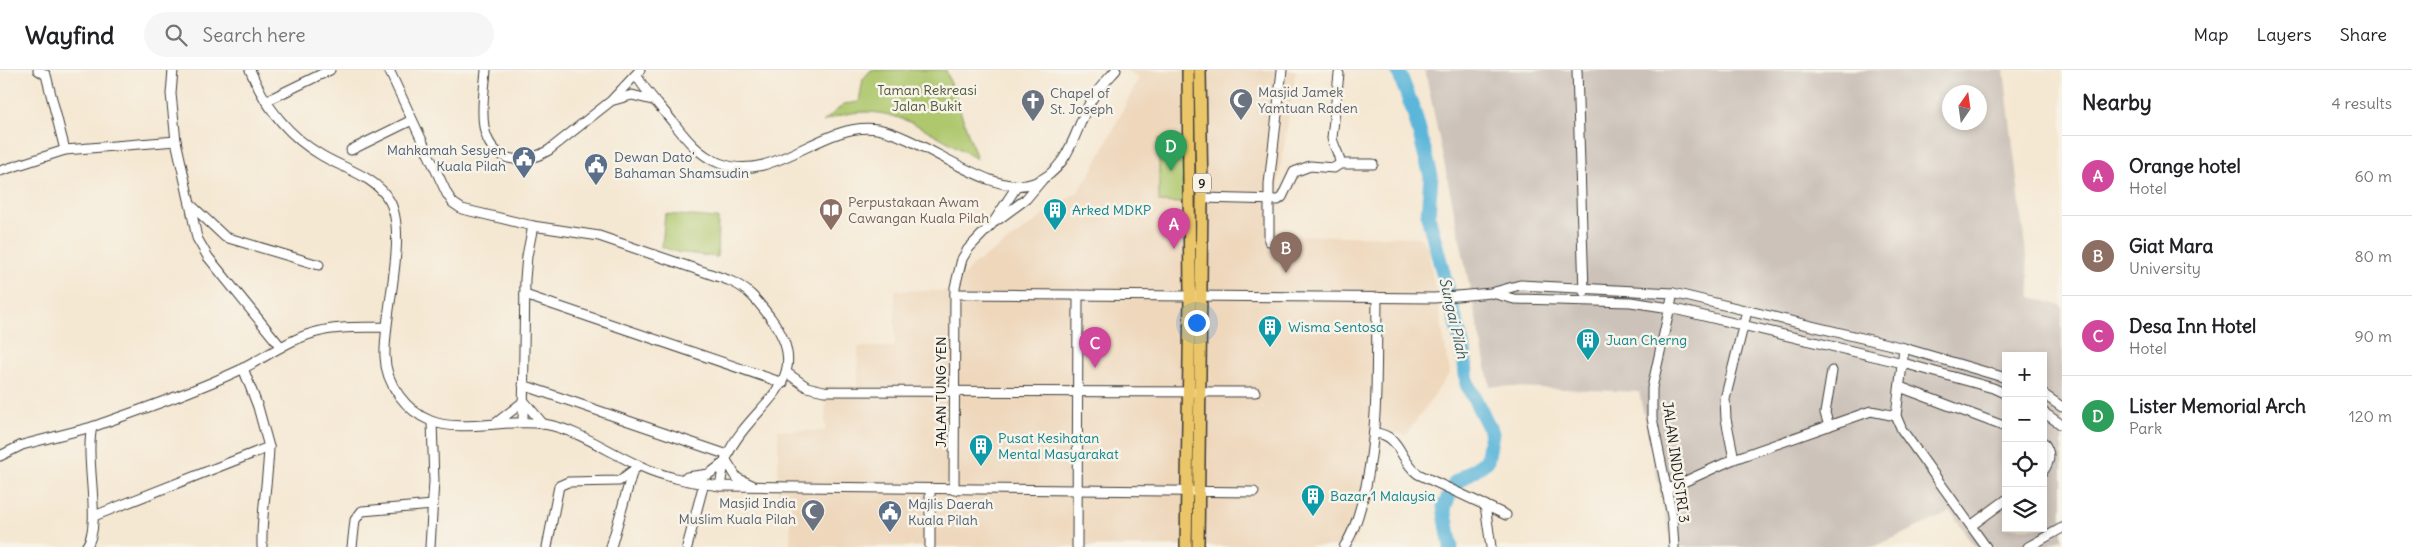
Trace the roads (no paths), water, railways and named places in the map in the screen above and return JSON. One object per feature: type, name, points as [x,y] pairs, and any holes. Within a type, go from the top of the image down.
[{"type":"main road","name":"9","points":[[1188,70],[1195,296],[1193,492],[1198,547]]},
{"type":"main road","name":"9","points":[[1195,296],[1202,198],[1200,70]]},
{"type":"main road","name":"9","points":[[1186,547],[1193,492]]},
{"type":"street","points":[[38,70],[46,76],[65,150]]},
{"type":"street","points":[[173,70],[171,94],[176,141],[197,238],[208,257],[281,347]]},
{"type":"street","points":[[250,70],[266,101],[289,133],[320,155],[372,182],[389,200],[396,217],[396,252],[386,327],[385,358],[388,376],[406,403],[418,415],[432,422],[465,425],[523,422],[543,424],[580,436],[635,469],[720,486],[930,490],[1254,492]]},
{"type":"street","points":[[266,101],[330,70]]},
{"type":"street","points":[[389,70],[447,194],[453,203],[472,212],[533,226],[599,236],[740,285],[755,297],[783,336],[789,364],[783,383],[756,415],[726,459],[714,472],[699,476],[660,475]]},
{"type":"street","points":[[486,70],[483,112],[487,138],[497,152],[511,159],[529,159],[544,153],[611,101],[639,72]]},
{"type":"street","points":[[639,72],[656,103],[694,148],[719,163],[751,168],[773,162],[843,132],[864,128],[897,134],[992,181],[1016,186],[1034,183],[1059,167],[1092,99],[1116,70]]},
{"type":"street","points":[[1269,242],[1269,200],[1282,70]]},
{"type":"street","points":[[1577,70],[1584,301]]},
{"type":"street","points":[[632,95],[639,72]]},
{"type":"street","points":[[1339,74],[1332,138],[1334,147],[1340,156],[1340,164]]},
{"type":"street","points":[[611,101],[632,95],[640,96],[656,103]]},
{"type":"street","points":[[351,150],[412,120]]},
{"type":"street","points":[[0,171],[65,150],[176,141]]},
{"type":"street","points":[[1202,198],[1278,200],[1282,197],[1289,177],[1294,172],[1310,166],[1334,168],[1340,164],[1373,164]]},
{"type":"street","points":[[993,223],[1026,199],[1044,178]]},
{"type":"street","points":[[993,223],[1016,186]]},
{"type":"street","points":[[190,204],[225,237],[319,265]]},
{"type":"street","name":"JALAN TUNG YEN","points":[[954,490],[955,294],[962,259],[968,249],[993,223]]},
{"type":"street","points":[[523,422],[525,295],[527,256],[533,226]]},
{"type":"street","points":[[1491,293],[1520,285],[1673,293],[1904,348],[2002,377]]},
{"type":"street","points":[[955,294],[1434,298],[1491,293],[1514,299],[1630,302],[1670,308],[1902,362],[2002,392]]},
{"type":"street","name":"JALAN INDUSTRI 3","points":[[1673,293],[1652,388],[1652,418],[1672,516],[1674,547]]},
{"type":"street","points":[[525,295],[783,383]]},
{"type":"street","points":[[1077,547],[1078,295]]},
{"type":"street","points":[[1344,547],[1361,508],[1375,433],[1377,297]]},
{"type":"street","points":[[1734,459],[1726,419],[1725,399],[1747,311]]},
{"type":"street","points":[[0,456],[22,445],[92,427],[166,402],[243,368],[281,347],[321,331],[386,327]]},
{"type":"street","points":[[1904,348],[1896,416],[1902,430],[1986,547]]},
{"type":"street","points":[[243,368],[258,407],[269,447],[268,475],[261,518],[262,547]]},
{"type":"street","points":[[1829,426],[1825,413],[1832,371]]},
{"type":"street","points":[[787,372],[807,387],[824,392],[955,390],[1255,392]]},
{"type":"street","points":[[523,385],[726,459],[733,474],[743,482],[767,488]]},
{"type":"street","points":[[1900,387],[2002,425]]},
{"type":"street","points":[[2047,397],[2062,407]]},
{"type":"street","points":[[496,423],[523,401]]},
{"type":"street","points":[[523,401],[543,424]]},
{"type":"street","points":[[1666,490],[1734,459],[1871,411],[1896,416]]},
{"type":"street","points":[[2047,415],[2062,425]]},
{"type":"street","points":[[430,547],[433,505],[432,422]]},
{"type":"street","points":[[86,547],[92,535],[94,516],[89,473],[89,440],[92,427]]},
{"type":"street","points":[[1375,433],[1386,434],[1393,439],[1407,464],[1418,474],[1506,515]]},
{"type":"street","points":[[94,516],[269,447]]},
{"type":"street","points":[[2047,447],[2050,457],[2047,463]]},
{"type":"street","points":[[720,486],[726,459]]},
{"type":"street","points":[[547,547],[559,486],[568,482],[619,481],[635,469]]},
{"type":"street","points":[[611,547],[635,469]]},
{"type":"street","points":[[687,547],[704,483]]},
{"type":"street","points":[[930,490],[930,547]]},
{"type":"street","points":[[1972,525],[2002,503]]},
{"type":"street","points":[[352,547],[354,520],[362,511],[433,505]]},
{"type":"street","points":[[1485,505],[1491,547]]},
{"type":"street","points":[[2028,547],[2062,528]]},
{"type":"waterway","name":"Sungai Pilah","points":[[1398,70],[1414,112],[1431,176],[1428,216],[1464,352],[1467,384],[1492,433],[1487,461],[1455,483],[1444,507],[1451,547]]},
{"type":"place","name":"Masjid Jamek Yamtuan Raden","points":[[1241,121]]},
{"type":"place","name":"Chapel of St. Joseph","points":[[1033,122]]},
{"type":"place","name":"Lister Memorial Arch","points":[[1171,171]]},
{"type":"place","name":"Mahkamah Sesyen Kuala Pilah","points":[[524,179]]},
{"type":"place","name":"Dewan Dato' Bahaman Shamsudin","points":[[596,186]]},
{"type":"place","name":"Perpustakaan Awam Cawangan Kuala Pilah","points":[[831,231]]},
{"type":"place","name":"Arked MDKP","points":[[1055,231]]},
{"type":"place","name":"Orange hotel","points":[[1174,249]]},
{"type":"place","name":"Giat Mara","points":[[1286,273]]},
{"type":"place","name":"Wisma Sentosa","points":[[1270,348]]},
{"type":"place","name":"Juan Cherng","points":[[1588,361]]},
{"type":"place","name":"Desa Inn Hotel","points":[[1095,368]]},
{"type":"place","name":"Pusat Kesihatan Mental Masyarakat","points":[[981,467]]},
{"type":"place","name":"Bazar 1 Malaysia","points":[[1313,517]]},
{"type":"place","name":"Masjid India Muslim Kuala Pilah","points":[[813,532]]},
{"type":"place","name":"Majlis Daerah Kuala Pilah","points":[[890,533]]},
{"type":"park label","name":"Taman Rekreasi Jalan Bukit","points":[[927,98]]}]
